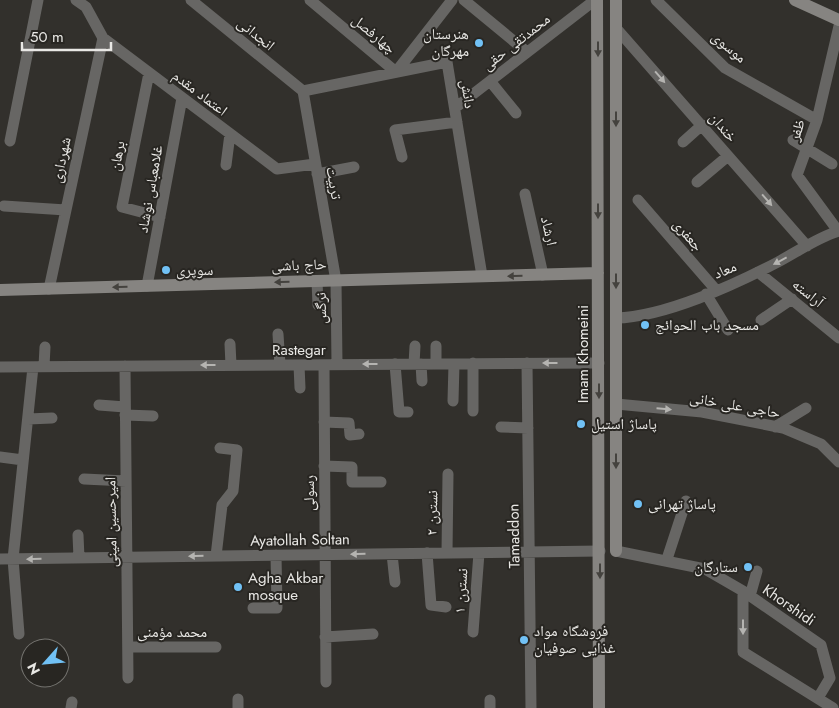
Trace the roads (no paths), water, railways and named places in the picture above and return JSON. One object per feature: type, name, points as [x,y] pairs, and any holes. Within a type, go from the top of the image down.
[{"type":"main road","name":"Imam Khomeini","points":[[596,0],[600,708]]},
{"type":"main road","points":[[616,0],[616,551]]},
{"type":"main road","points":[[794,0],[839,20]]},
{"type":"main road","name":"حاج باشی","points":[[0,290],[598,273]]},
{"type":"street","points":[[10,141],[38,0]]},
{"type":"street","name":"انجدانی","points":[[191,0],[303,91]]},
{"type":"street","name":"چهارفصل","points":[[310,0],[396,72]]},
{"type":"street","points":[[396,72],[452,0]]},
{"type":"street","points":[[464,0],[527,52]]},
{"type":"street","name":"محمدتقی حقی","points":[[455,108],[596,0]]},
{"type":"street","name":"موسوی","points":[[656,0],[725,68],[817,120]]},
{"type":"street","name":"اعتماد مقدم","points":[[85,2],[103,38],[277,170],[354,167]]},
{"type":"street","name":"ظفر","points":[[838,231],[797,175],[817,120],[839,26]]},
{"type":"street","name":"خندان","points":[[616,28],[807,246]]},
{"type":"street","name":"شهرداری","points":[[49,289],[103,38]]},
{"type":"street","name":"دانش","points":[[303,91],[447,62],[482,276]]},
{"type":"street","name":"برهان","points":[[149,73],[122,207],[160,217]]},
{"type":"street","points":[[490,81],[516,113]]},
{"type":"street","name":"تربیت","points":[[303,91],[336,281]]},
{"type":"street","name":"غلامعباس نوشاد","points":[[147,286],[182,98]]},
{"type":"street","points":[[402,157],[395,130],[457,122]]},
{"type":"street","points":[[683,142],[702,125]]},
{"type":"street","points":[[226,165],[230,134]]},
{"type":"street","points":[[793,140],[832,164]]},
{"type":"street","points":[[697,182],[728,156]]},
{"type":"street","name":"ارشاد","points":[[525,194],[543,275]]},
{"type":"street","name":"جعفری","points":[[638,200],[711,292],[728,330]]},
{"type":"street","points":[[4,206],[66,210]]},
{"type":"street","name":"معاد","points":[[616,318],[642,317],[711,292],[758,272],[838,231]]},
{"type":"street","name":"آراسته","points":[[758,272],[839,338]]},
{"type":"street","points":[[317,281],[318,305]]},
{"type":"street","name":"نرگس","points":[[336,281],[337,364]]},
{"type":"street","points":[[761,320],[792,299]]},
{"type":"street","points":[[278,334],[280,365]]},
{"type":"street","points":[[230,344],[231,365]]},
{"type":"street","points":[[415,346],[422,380]]},
{"type":"street","points":[[436,346],[436,364]]},
{"type":"street","points":[[19,634],[13,559],[28,419],[38,366],[46,347]]},
{"type":"street","name":"Tamaddon","points":[[527,363],[531,708]]},
{"type":"street","name":"Rastegar","points":[[0,367],[599,363]]},
{"type":"street","points":[[395,364],[399,412],[408,412]]},
{"type":"street","points":[[453,402],[454,364]]},
{"type":"street","points":[[473,364],[474,411]]},
{"type":"street","points":[[299,365],[300,388]]},
{"type":"street","name":"رسولی","points":[[324,365],[326,682]]},
{"type":"street","name":"امیرحسین امینی","points":[[125,366],[128,678]]},
{"type":"street","name":"حاجی علی خانی","points":[[616,404],[702,412],[775,427],[821,444],[839,462]]},
{"type":"street","points":[[99,405],[153,416]]},
{"type":"street","points":[[775,427],[806,408]]},
{"type":"street","points":[[28,419],[52,418]]},
{"type":"street","points":[[324,422],[348,423],[350,434],[359,434]]},
{"type":"street","points":[[501,427],[528,428]]},
{"type":"street","points":[[216,556],[222,505],[234,491],[237,450],[220,448]]},
{"type":"street","points":[[0,457],[23,460]]},
{"type":"street","points":[[324,466],[352,467],[352,482],[380,482]]},
{"type":"street","name":"نسترن ۲","points":[[447,553],[448,474]]},
{"type":"street","points":[[84,479],[126,481]]},
{"type":"street","points":[[667,559],[686,501]]},
{"type":"street","points":[[78,535],[79,558]]},
{"type":"street","name":"Ayatollah Soltan","points":[[0,559],[600,551]]},
{"type":"street","name":"Khorshidi","points":[[616,551],[667,559],[704,568],[746,593],[821,645],[830,678],[818,698]]},
{"type":"street","points":[[427,553],[431,605],[446,607]]},
{"type":"street","name":"نسترن ۱","points":[[473,632],[479,553]]},
{"type":"street","points":[[392,554],[394,582]]},
{"type":"street","points":[[253,608],[277,608],[276,555]]},
{"type":"street","points":[[757,571],[746,593],[743,652],[833,708]]},
{"type":"street","points":[[325,637],[373,634]]},
{"type":"street","name":"محمد مؤمنی","points":[[128,647],[216,648]]},
{"type":"place","name":"هنرستان مهرگان","points":[[479,43]]},
{"type":"place","name":"سوپری","points":[[166,270]]},
{"type":"place","name":"مسجد باب الحوائج","points":[[645,325]]},
{"type":"place","name":"پاساژ استیل","points":[[581,424]]},
{"type":"place","name":"پاساژ تهرانی","points":[[638,504]]},
{"type":"place","name":"ستارگان","points":[[748,567]]},
{"type":"place","name":"Agha Akbar mosque","points":[[238,587]]},
{"type":"place","name":"فروشگاه مواد غذایی صوفیان","points":[[524,640]]}]
